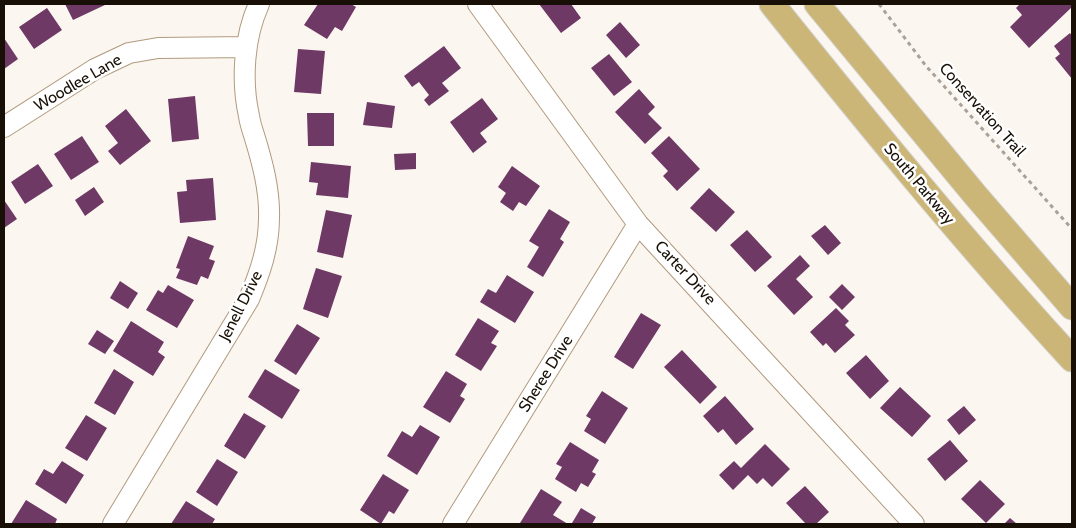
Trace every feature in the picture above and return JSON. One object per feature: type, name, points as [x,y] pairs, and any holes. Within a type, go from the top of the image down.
[{"type":"main road","name":"South Parkway","points":[[772,4],[940,210],[1072,359]]},
{"type":"main road","points":[[817,4],[976,196],[1072,307]]},
{"type":"street","name":"Jenell Drive","points":[[113,524],[249,299],[260,274],[266,250],[269,217],[266,188],[249,118],[246,96],[246,47],[249,30],[259,4]]},
{"type":"street","name":"Carter Drive","points":[[478,4],[638,224],[914,524]]},
{"type":"street","name":"Woodlee Lane","points":[[4,128],[95,69],[129,53],[158,48],[246,47]]},
{"type":"street","name":"Sheree Drive","points":[[453,524],[638,224]]},
{"type":"path","name":"Conservation Trail","points":[[879,4],[926,66],[1072,229]]},
{"type":"building","points":[[65,4],[107,4],[73,20]]},
{"type":"building","points":[[318,4],[351,4],[356,7],[342,31],[335,27],[327,39],[304,25]]},
{"type":"building","points":[[539,4],[571,4],[581,18],[561,33]]},
{"type":"building","points":[[1020,4],[1071,4],[1072,7],[1029,48],[1010,27],[1022,15],[1016,8]]},
{"type":"building","points":[[47,8],[62,30],[34,49],[19,27]]},
{"type":"building","points":[[620,22],[640,45],[626,58],[606,35]]},
{"type":"building","points":[[1070,33],[1072,36],[1072,79],[1055,58],[1060,54],[1054,46]]},
{"type":"building","points":[[4,38],[18,59],[4,69]]},
{"type":"building","points":[[444,46],[461,68],[442,83],[449,91],[429,106],[424,100],[429,95],[419,82],[412,87],[404,76]]},
{"type":"building","points":[[298,49],[325,51],[321,94],[294,92]]},
{"type":"building","points":[[609,54],[632,82],[614,96],[591,68]]},
{"type":"building","points":[[639,89],[655,107],[648,114],[662,128],[645,144],[615,112]]},
{"type":"building","points":[[195,96],[199,139],[172,142],[168,99]]},
{"type":"building","points":[[482,98],[498,119],[480,133],[487,142],[473,153],[450,122]]},
{"type":"building","points":[[367,102],[395,106],[392,128],[363,125]]},
{"type":"building","points":[[126,109],[151,141],[120,165],[108,151],[118,143],[105,126]]},
{"type":"building","points":[[307,113],[334,113],[334,146],[308,146]]},
{"type":"building","points":[[82,136],[99,162],[71,180],[54,154]]},
{"type":"building","points":[[669,136],[700,169],[677,191],[663,176],[668,171],[651,153]]},
{"type":"building","points":[[416,153],[416,169],[395,170],[394,154]]},
{"type":"building","points":[[311,162],[351,166],[348,198],[316,195],[318,183],[309,182]]},
{"type":"building","points":[[38,164],[53,186],[25,204],[11,182]]},
{"type":"building","points":[[512,166],[540,186],[526,206],[519,202],[513,211],[500,202],[506,193],[498,187]]},
{"type":"building","points":[[213,178],[216,220],[180,223],[177,192],[187,191],[186,180]]},
{"type":"building","points":[[94,187],[104,202],[85,216],[75,200]]},
{"type":"building","points":[[709,188],[735,212],[716,232],[690,208]]},
{"type":"building","points":[[4,200],[17,219],[4,228]]},
{"type":"building","points":[[549,209],[570,222],[560,239],[564,242],[543,277],[527,267],[539,247],[529,241]]},
{"type":"building","points":[[326,210],[352,215],[343,258],[317,252]]},
{"type":"building","points":[[825,225],[841,243],[828,255],[811,236]]},
{"type":"building","points":[[747,230],[772,257],[755,272],[730,245]]},
{"type":"building","points":[[188,236],[214,246],[209,259],[215,261],[208,279],[201,276],[197,285],[176,278],[180,269],[176,268]]},
{"type":"building","points":[[800,255],[810,266],[796,279],[813,297],[794,315],[767,286]]},
{"type":"building","points":[[316,268],[342,276],[328,318],[303,309]]},
{"type":"building","points":[[507,275],[534,292],[515,323],[480,302],[488,289],[496,293]]},
{"type":"building","points":[[120,281],[138,293],[128,309],[110,298]]},
{"type":"building","points":[[842,284],[855,297],[842,310],[829,297]]},
{"type":"building","points":[[168,285],[194,300],[177,328],[146,310],[158,290],[163,293]]},
{"type":"building","points":[[836,308],[849,321],[845,325],[855,335],[835,353],[826,343],[823,346],[810,332]]},
{"type":"building","points":[[641,313],[661,325],[633,369],[614,357]]},
{"type":"building","points":[[478,318],[499,331],[491,343],[497,346],[481,371],[455,355]]},
{"type":"building","points":[[131,321],[164,342],[158,352],[165,357],[153,376],[113,351]]},
{"type":"building","points":[[297,324],[320,338],[296,375],[274,361]]},
{"type":"building","points":[[97,330],[114,341],[105,354],[88,344]]},
{"type":"building","points":[[682,350],[717,387],[700,404],[664,367]]},
{"type":"building","points":[[866,355],[889,381],[870,399],[846,373]]},
{"type":"building","points":[[114,369],[134,382],[115,415],[94,403]]},
{"type":"building","points":[[265,369],[300,390],[282,419],[248,397]]},
{"type":"building","points":[[446,371],[467,384],[460,396],[465,399],[450,423],[423,407]]},
{"type":"building","points":[[900,387],[931,416],[912,437],[880,408]]},
{"type":"building","points":[[602,391],[628,408],[605,444],[584,431],[591,419],[586,416]]},
{"type":"building","points":[[725,396],[754,429],[736,445],[723,429],[718,433],[703,416]]},
{"type":"building","points":[[964,406],[976,420],[959,435],[947,420]]},
{"type":"building","points":[[244,413],[266,426],[245,459],[224,446]]},
{"type":"building","points":[[86,415],[107,428],[87,461],[65,448]]},
{"type":"building","points":[[420,425],[440,437],[417,475],[387,456],[402,431],[412,437]]},
{"type":"building","points":[[950,440],[968,461],[945,481],[927,459]]},
{"type":"building","points":[[570,442],[599,460],[592,472],[596,474],[588,487],[581,483],[576,492],[555,479],[562,467],[556,464]]},
{"type":"building","points":[[765,444],[790,469],[772,487],[763,478],[757,484],[748,475],[733,490],[719,475],[734,461],[741,468]]},
{"type":"building","points":[[217,459],[238,472],[217,506],[196,492]]},
{"type":"building","points":[[62,461],[84,475],[66,504],[35,484],[44,469],[53,474]]},
{"type":"building","points":[[383,474],[409,490],[394,514],[389,511],[381,524],[360,510]]},
{"type":"building","points":[[980,480],[1005,504],[986,523],[961,499]]},
{"type":"building","points":[[805,486],[829,512],[816,524],[806,524],[786,503]]},
{"type":"building","points":[[541,489],[562,502],[553,515],[568,524],[520,523]]},
{"type":"building","points":[[26,500],[57,519],[55,524],[11,524]]},
{"type":"building","points":[[186,501],[215,519],[212,524],[171,524]]},
{"type":"building","points":[[581,508],[596,517],[592,524],[572,523]]},
{"type":"building","points":[[1010,518],[1017,524],[1004,524]]}]
